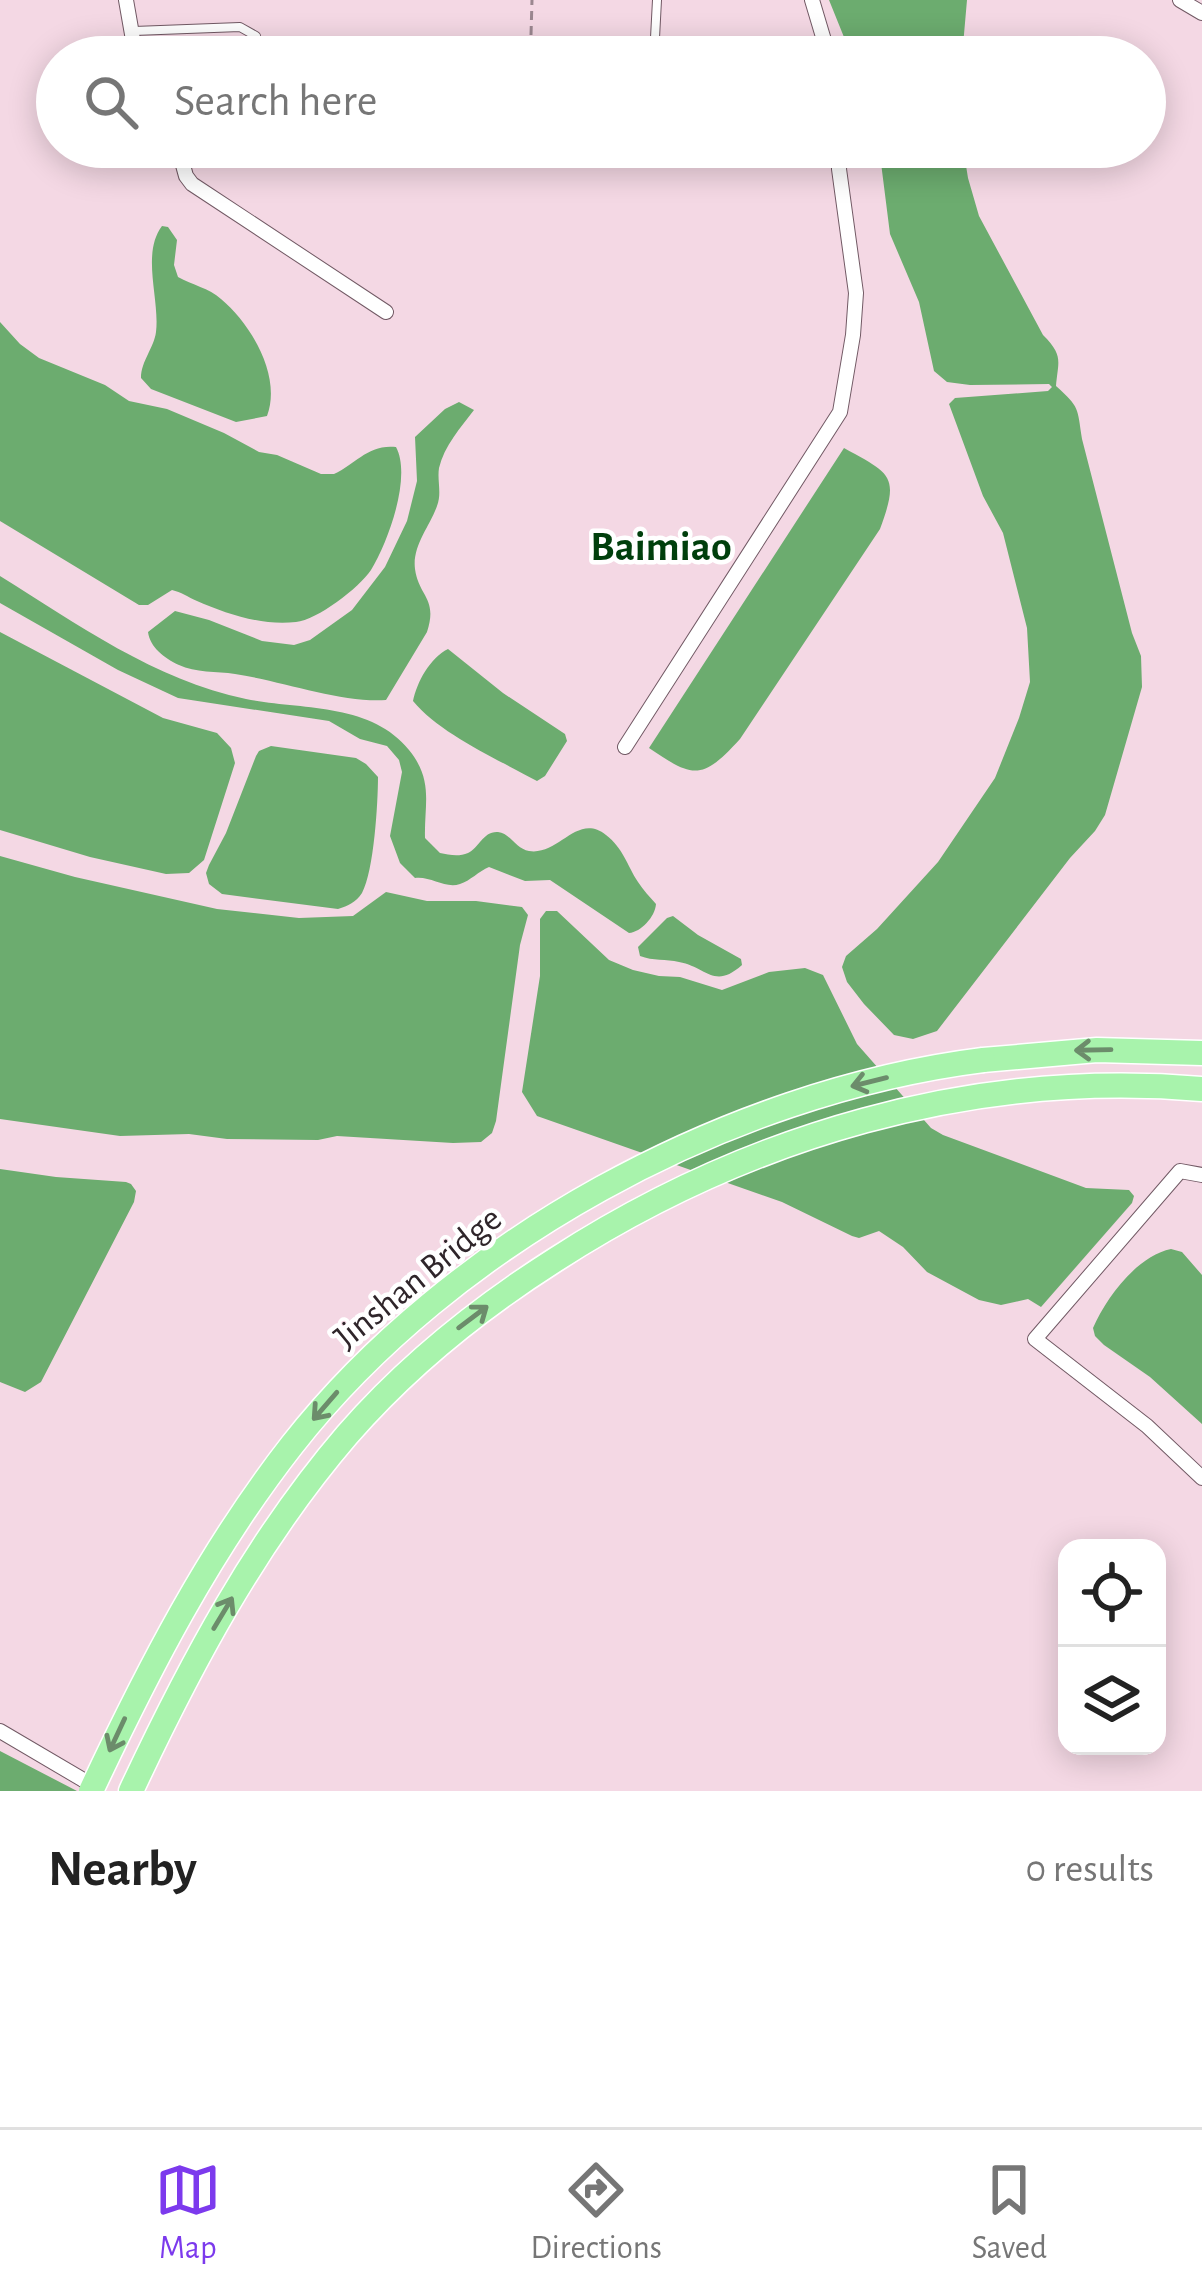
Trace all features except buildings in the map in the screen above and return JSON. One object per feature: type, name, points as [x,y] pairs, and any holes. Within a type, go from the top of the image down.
[{"type":"highway","name":"Jinshan Bridge","points":[[91,1791],[172,1628],[293,1444],[354,1374],[430,1305],[514,1243],[622,1179],[703,1139],[825,1093],[983,1060],[1097,1050],[1202,1053]]},
{"type":"highway","name":"Jinshan Bridge","points":[[130,1791],[203,1646],[321,1466],[380,1399],[452,1333],[577,1246],[738,1162],[880,1115],[989,1095],[1097,1085],[1202,1089]]},
{"type":"street","points":[[126,0],[132,36]]},
{"type":"street","points":[[812,0],[823,36]]},
{"type":"street","points":[[1180,0],[1202,14]]},
{"type":"street","points":[[184,168],[192,184],[386,312]]},
{"type":"street","points":[[626,747],[840,412],[854,335],[856,293],[839,168]]},
{"type":"street","points":[[1202,1175],[1180,1171],[1035,1339],[1147,1426],[1202,1478]]},
{"type":"street","points":[[0,1731],[102,1791]]},
{"type":"lane","points":[[655,36],[657,0]]},
{"type":"lane","points":[[131,32],[239,27],[256,36]]},
{"type":"path","points":[[530,35],[532,0]]},
{"type":"shaded area","points":[[829,0],[967,0],[964,36],[844,36]]},
{"type":"shaded area","points":[[882,168],[966,168],[979,216],[1057,354],[1056,386],[1076,409],[1141,656],[1142,687],[1105,815],[1095,831],[937,1031],[913,1039],[894,1035],[847,982],[842,967],[846,956],[938,862],[995,778],[1030,682],[1027,628],[1003,533],[983,496],[949,404],[955,398],[1052,387],[947,382],[934,371],[919,302],[890,234]]},
{"type":"shaded area","points":[[162,226],[177,240],[174,265],[178,277],[216,295],[253,336],[270,384],[267,416],[236,422],[151,389],[141,378],[156,332],[152,263]]},
{"type":"shaded area","points":[[0,322],[39,358],[105,385],[129,401],[167,409],[259,452],[321,474],[334,474],[378,449],[396,447],[400,492],[391,527],[371,570],[337,602],[296,622],[245,618],[172,590],[148,605],[139,605],[0,521]]},
{"type":"shaded area","points":[[459,402],[474,410],[441,460],[438,501],[415,561],[430,621],[386,700],[350,698],[192,669],[173,662],[155,647],[148,632],[175,611],[262,641],[294,645],[310,640],[352,610],[385,567],[407,521],[417,481],[415,437]]},
{"type":"shaded area","points":[[844,448],[887,478],[889,497],[880,529],[740,739],[706,768],[676,765],[649,748]]},
{"type":"shaded area","points":[[0,576],[88,631],[180,679],[246,699],[355,716],[393,734],[422,772],[425,838],[440,853],[468,853],[498,832],[524,850],[540,851],[577,831],[596,829],[621,851],[656,904],[653,914],[643,927],[629,933],[550,880],[525,881],[489,867],[454,885],[415,878],[400,863],[390,836],[402,772],[387,746],[360,739],[329,721],[178,698],[0,603]]},
{"type":"shaded area","points":[[0,632],[163,718],[217,733],[231,748],[235,763],[204,860],[189,873],[166,874],[90,857],[0,830]]},
{"type":"shaded area","points":[[448,649],[565,734],[567,741],[545,776],[537,781],[471,746],[413,701],[425,671]]},
{"type":"shaded area","points":[[271,746],[356,758],[378,777],[370,869],[362,893],[348,905],[338,909],[222,894],[209,884],[206,873],[256,756]]},
{"type":"shaded area","points":[[0,856],[217,909],[299,918],[353,916],[386,892],[427,901],[522,907],[528,915],[492,1133],[481,1142],[453,1143],[337,1136],[318,1140],[120,1136],[0,1119]]},
{"type":"shaded area","points":[[546,911],[557,911],[609,960],[633,970],[722,990],[769,972],[805,968],[823,975],[857,1044],[931,1128],[1086,1188],[1129,1190],[1132,1203],[1041,1307],[1028,1299],[1001,1305],[979,1300],[927,1272],[879,1231],[852,1236],[782,1202],[537,1116],[522,1092],[540,976],[540,919]]},
{"type":"shaded area","points":[[673,916],[741,959],[742,965],[717,976],[679,962],[640,956],[638,947]]},
{"type":"shaded area","points":[[0,1169],[126,1182],[136,1191],[41,1382],[25,1392],[0,1382]]},
{"type":"shaded area","points":[[1171,1249],[1182,1252],[1202,1275],[1202,1424],[1150,1377],[1104,1345],[1093,1328],[1124,1280],[1146,1260]]},
{"type":"shaded area","points":[[0,1751],[77,1791],[0,1791]]},
{"type":"district","name":"Baimiao","points":[[661,547]]}]
